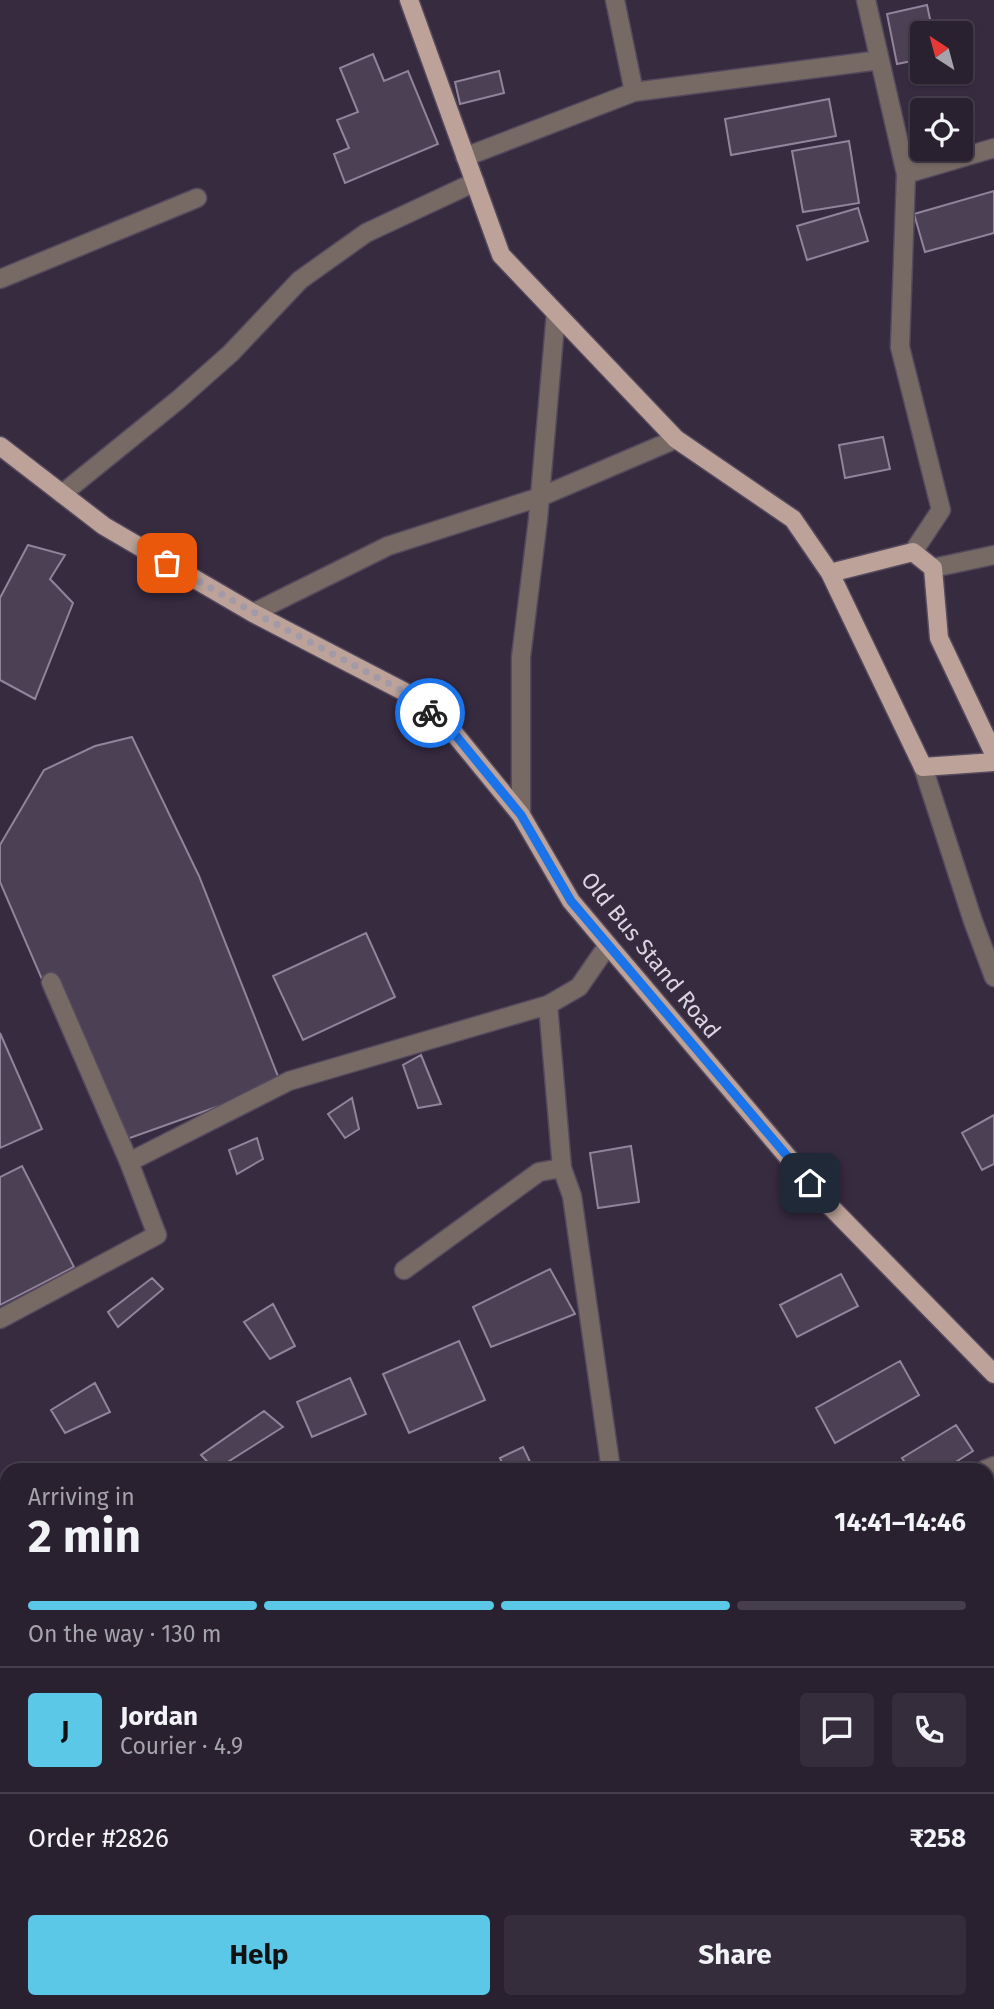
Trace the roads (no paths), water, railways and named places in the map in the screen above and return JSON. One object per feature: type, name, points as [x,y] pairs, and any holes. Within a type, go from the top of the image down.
[{"type":"main road","points":[[409,0],[501,255],[676,439],[793,519],[830,573],[923,767],[994,762]]},
{"type":"main road","name":"Old Bus Stand Road","points":[[0,446],[104,526],[253,612],[403,691],[453,732],[521,815],[571,901],[608,945],[827,1202],[994,1374]]},
{"type":"main road","points":[[830,573],[913,552],[933,568],[939,638],[994,754]]},
{"type":"street","points":[[615,0],[634,92]]},
{"type":"street","points":[[866,0],[906,174],[900,347],[941,510],[913,552]]},
{"type":"street","points":[[465,157],[634,92],[880,60]]},
{"type":"street","points":[[906,174],[994,148]]},
{"type":"street","points":[[62,494],[178,400],[231,353],[300,280],[366,233],[475,181]]},
{"type":"street","points":[[0,279],[197,198]]},
{"type":"street","points":[[521,815],[521,657],[540,497],[556,313]]},
{"type":"street","points":[[253,612],[388,546],[540,497],[676,439]]},
{"type":"street","points":[[933,568],[994,555]]},
{"type":"street","points":[[923,767],[994,977]]},
{"type":"street","points":[[129,1162],[289,1081],[548,1006],[579,986],[608,945]]},
{"type":"street","points":[[0,1319],[157,1235],[129,1162],[51,982]]},
{"type":"street","points":[[548,1006],[562,1168],[572,1196],[610,1463]]},
{"type":"street","points":[[404,1270],[539,1172],[562,1168]]}]
